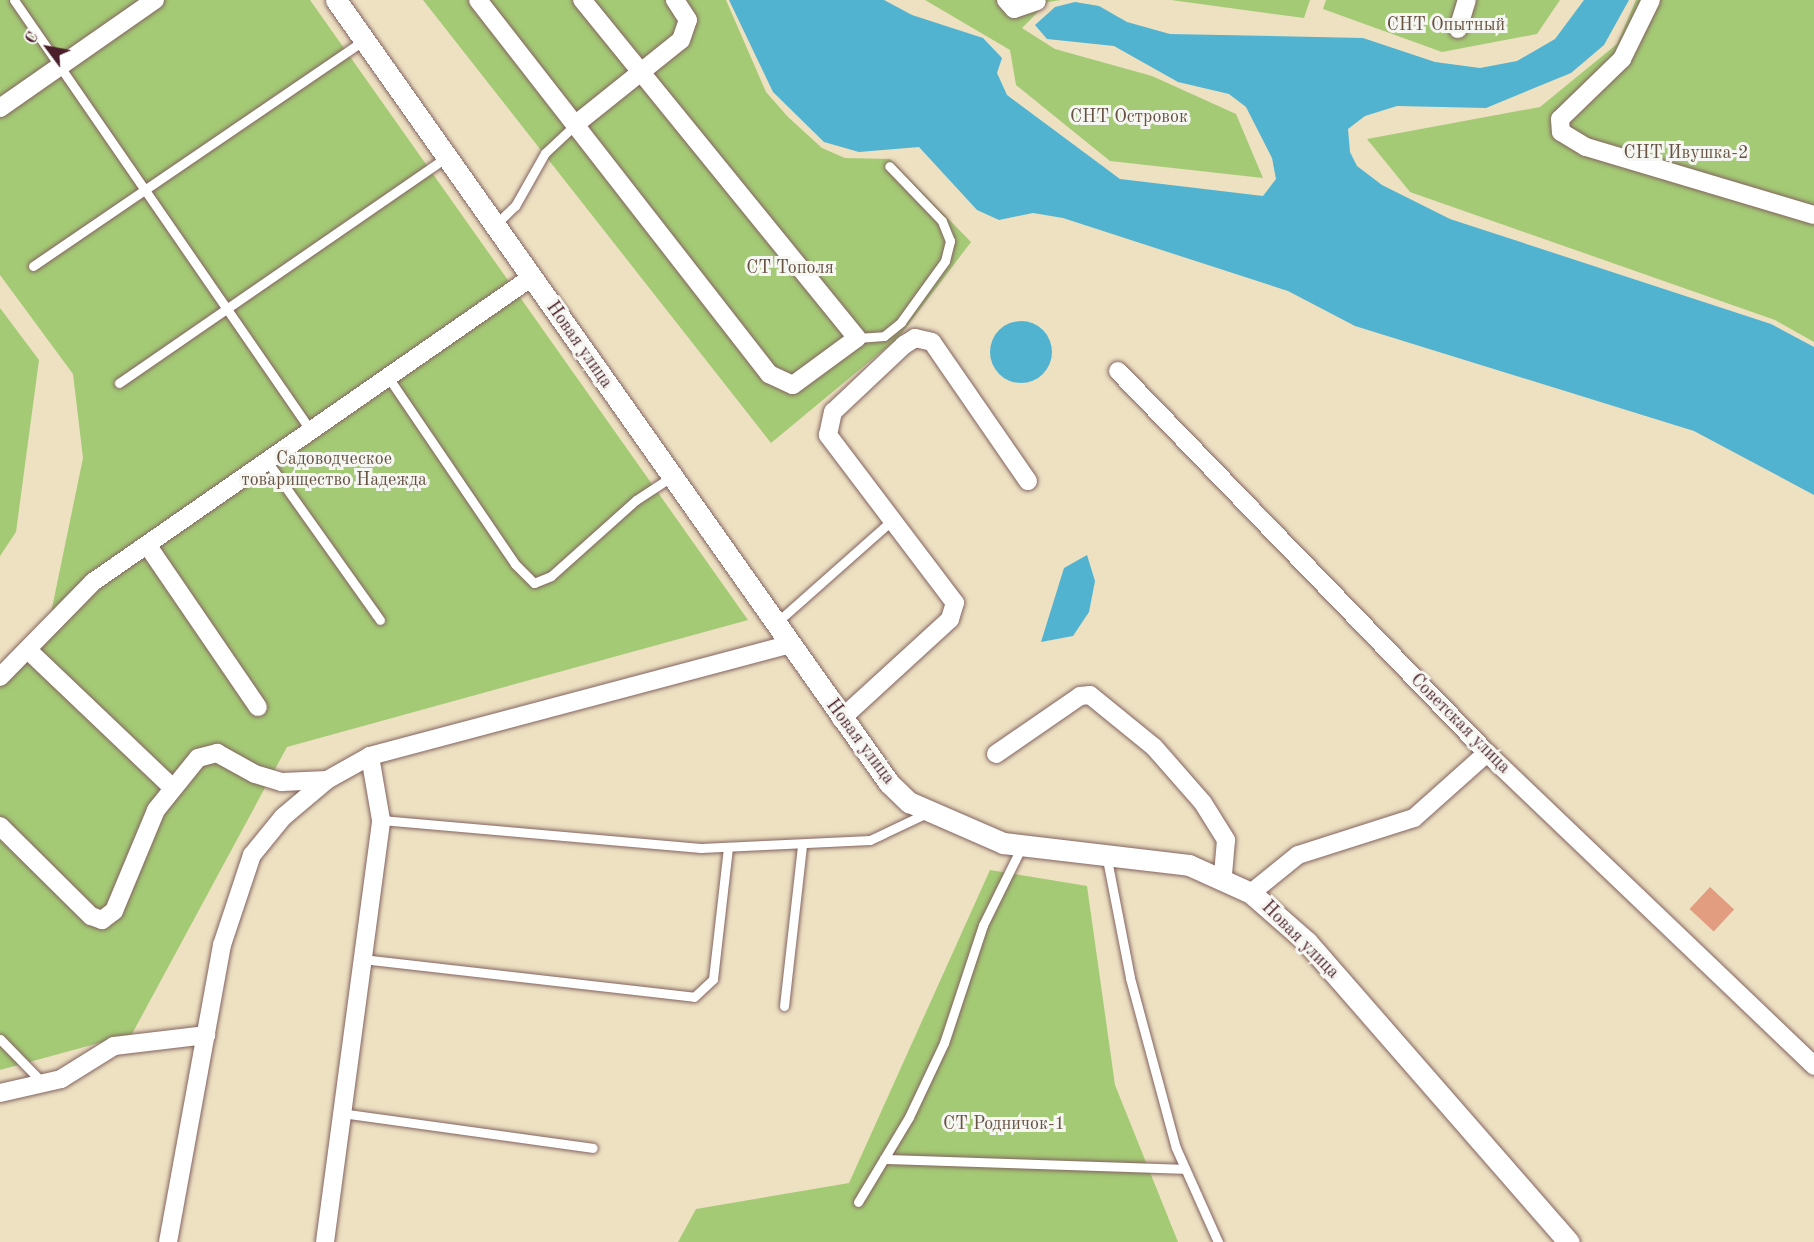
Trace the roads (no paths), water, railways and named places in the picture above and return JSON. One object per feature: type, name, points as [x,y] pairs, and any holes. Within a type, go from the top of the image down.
[{"type":"street","points":[[0,108],[155,0]]},
{"type":"street","name":"Новая улица","points":[[336,0],[840,719],[889,783],[929,812],[965,830],[1023,844],[1106,852],[1189,865],[1223,878],[1251,893],[1307,942],[1569,1242]]},
{"type":"street","points":[[478,0],[778,382],[793,385],[857,338],[582,0]]},
{"type":"street","points":[[576,124],[685,34],[688,20],[675,0]]},
{"type":"street","points":[[1006,0],[1014,9],[1037,1]]},
{"type":"street","points":[[1458,29],[1467,0]]},
{"type":"street","points":[[1651,0],[1622,59],[1560,119],[1561,132],[1586,147],[1814,215]]},
{"type":"street","points":[[0,676],[29,651],[93,582],[148,546],[532,277]]},
{"type":"street","points":[[840,719],[953,611],[951,592],[892,520],[827,428],[833,412],[915,338],[932,342],[1028,481]]},
{"type":"street","name":"Советская улица","points":[[1118,371],[1486,753],[1814,1066]]},
{"type":"street","points":[[148,546],[258,707]]},
{"type":"street","points":[[167,1242],[222,945],[252,855],[283,817],[327,780],[370,756],[788,645]]},
{"type":"street","points":[[29,651],[171,786]]},
{"type":"street","points":[[996,754],[1080,696],[1090,695],[1154,747],[1203,803],[1226,840],[1223,878]]},
{"type":"street","points":[[0,826],[91,916],[102,920],[114,911],[145,830],[171,786],[198,758],[217,753],[266,778],[327,780]]},
{"type":"street","points":[[1251,893],[1298,855],[1414,818],[1486,753]]},
{"type":"street","points":[[326,1242],[359,959],[381,820],[370,756]]},
{"type":"street","points":[[0,1093],[61,1079],[114,1046],[206,1035]]},
{"type":"lane","points":[[14,0],[58,68],[311,431]]},
{"type":"lane","points":[[33,266],[142,189],[364,40]]},
{"type":"lane","points":[[495,225],[515,206],[545,153],[576,124]]},
{"type":"lane","points":[[118,383],[447,157]]},
{"type":"lane","points":[[857,338],[884,336],[901,322],[945,261],[950,240],[942,220],[889,166]]},
{"type":"lane","points":[[388,377],[514,564],[534,583],[551,576],[636,500],[671,477]]},
{"type":"lane","points":[[267,461],[380,620]]},
{"type":"lane","points":[[774,625],[892,520]]},
{"type":"lane","points":[[381,820],[728,848],[870,840],[929,812]]},
{"type":"lane","points":[[858,1202],[884,1159],[944,1043],[983,925],[1023,844]]},
{"type":"lane","points":[[784,1006],[802,845]]},
{"type":"lane","points":[[359,959],[694,997],[713,979],[728,848]]},
{"type":"lane","points":[[1106,852],[1130,978],[1185,1169],[1218,1242]]},
{"type":"lane","points":[[0,1038],[43,1083]]},
{"type":"lane","points":[[341,1113],[593,1148]]},
{"type":"lane","points":[[884,1159],[1185,1169]]},
{"type":"water","points":[[729,0],[884,0],[912,15],[983,38],[1002,58],[997,73],[1007,95],[1120,179],[1263,196],[1276,179],[1272,158],[1246,107],[1229,94],[1178,82],[1114,46],[1047,39],[1035,25],[1055,7],[1075,2],[1099,6],[1127,22],[1170,34],[1363,38],[1435,62],[1480,68],[1517,61],[1555,39],[1584,0],[1629,0],[1604,45],[1571,73],[1486,108],[1397,106],[1365,116],[1348,129],[1350,152],[1357,166],[1382,185],[1450,219],[1771,324],[1814,347],[1814,495],[1694,431],[1355,326],[1288,291],[1063,218],[1033,213],[999,220],[977,210],[919,147],[859,152],[824,142],[773,92]]},
{"type":"water","points":[[1021,321],[1043,330],[1052,352],[1043,374],[1021,383],[999,374],[990,352],[999,330]]},
{"type":"water","points":[[1087,555],[1095,581],[1089,612],[1073,636],[1041,642],[1064,568]]},
{"type":"park label","name":"СНТ Опытный","points":[[1446,25]]},
{"type":"park label","name":"СНТ Островок","points":[[1129,117]]},
{"type":"park label","name":"СНТ Ивушка-2","points":[[1686,153]]},
{"type":"park label","name":"СТ Тополя","points":[[790,268]]},
{"type":"park label","name":"Садоводческое товарищество Надежда","points":[[334,470]]},
{"type":"park label","name":"СТ Родничок-1","points":[[1004,1124]]}]
